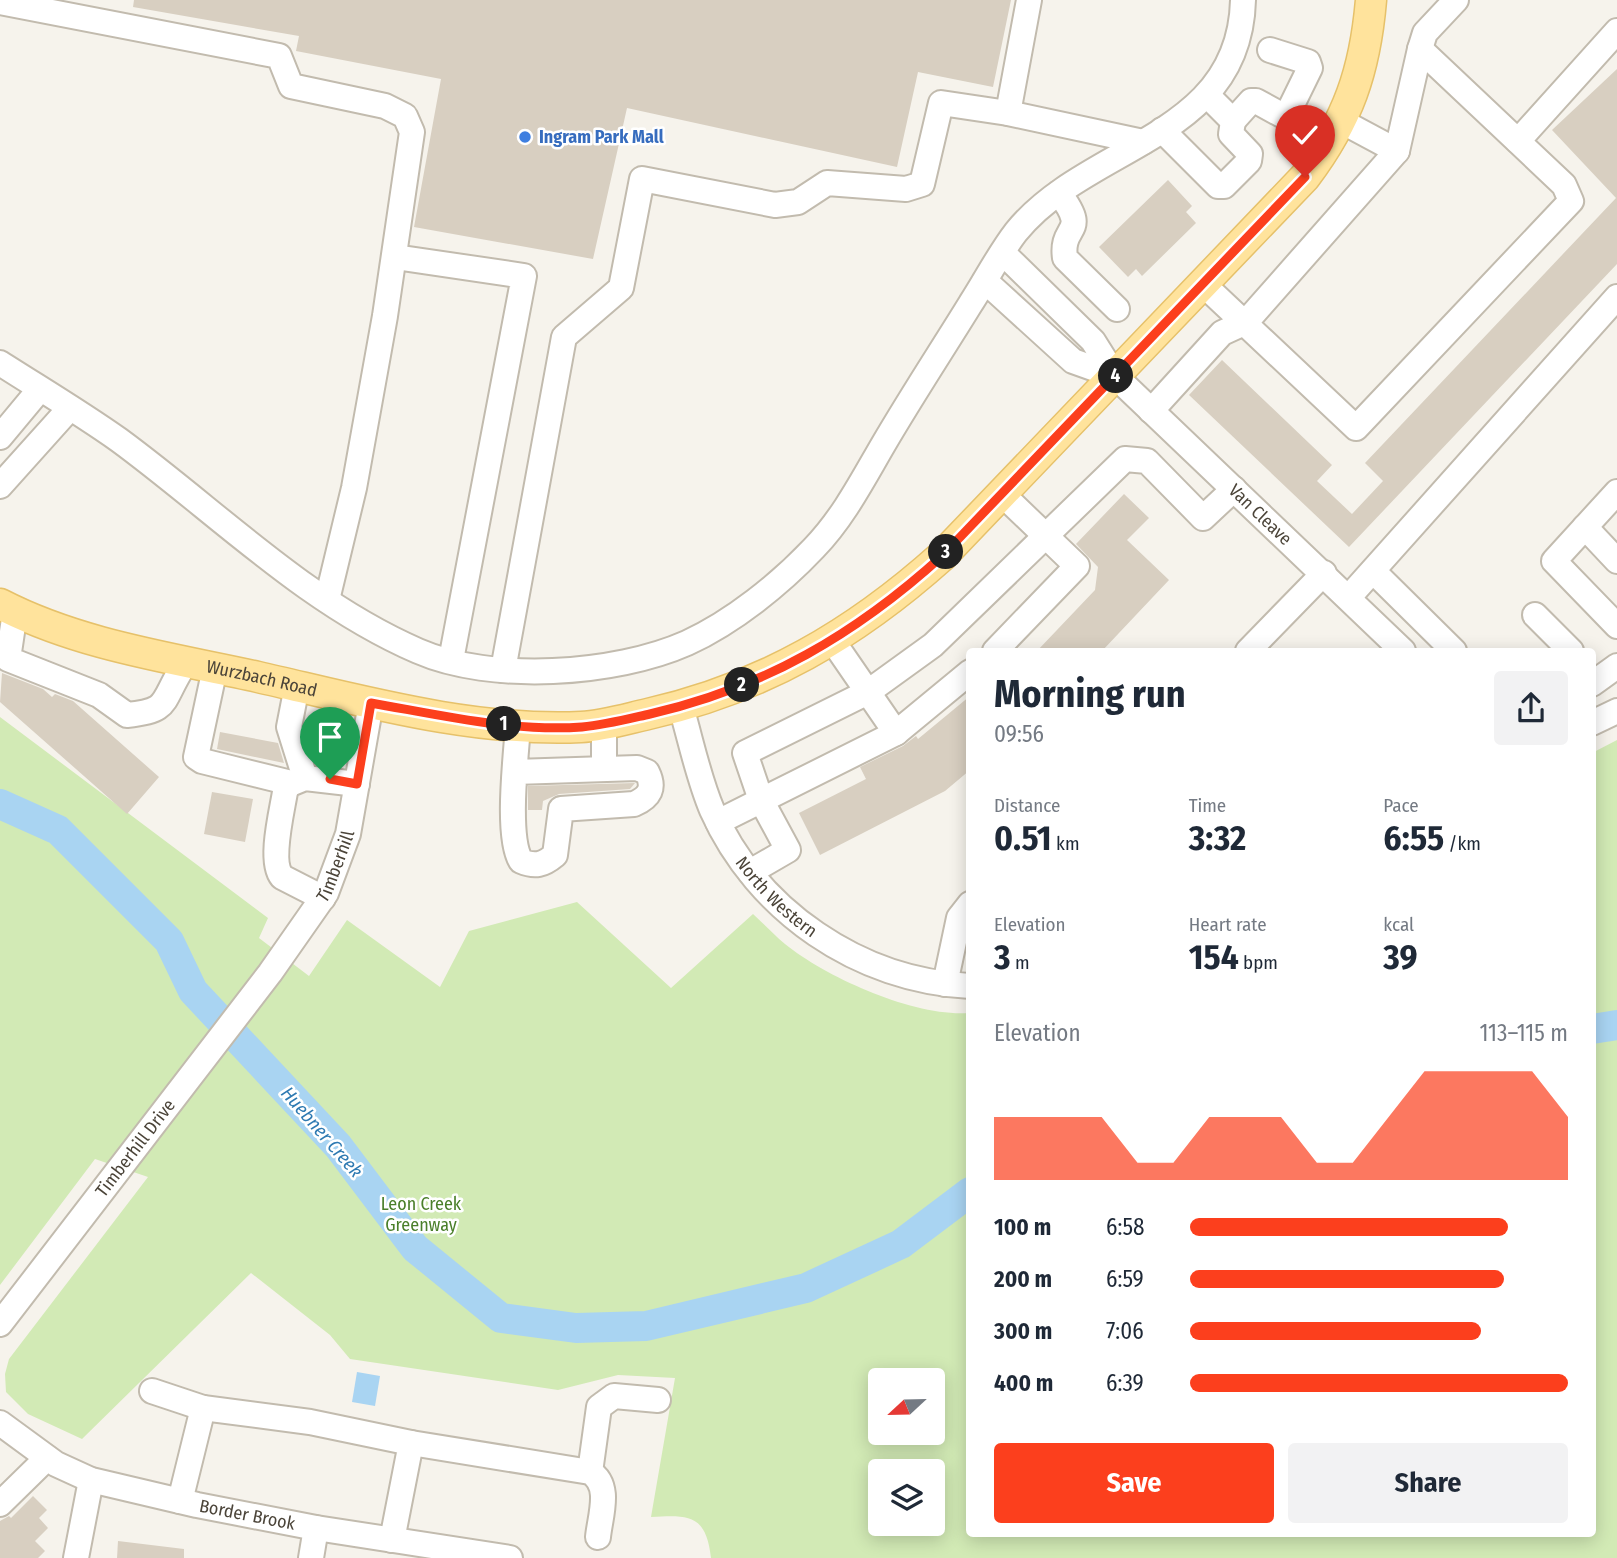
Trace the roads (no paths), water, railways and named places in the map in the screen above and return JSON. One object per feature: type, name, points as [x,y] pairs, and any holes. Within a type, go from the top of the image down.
[{"type":"main road","name":"Wurzbach Road","points":[[8,608],[111,645],[371,703],[470,721],[518,726],[582,727],[681,707],[796,663],[900,594],[1002,494],[1305,177],[1336,131],[1365,48],[1371,0]]},
{"type":"street","points":[[1008,113],[1029,0]]},
{"type":"street","points":[[1151,411],[1222,333],[1245,322],[1397,151],[1425,33],[1456,0]]},
{"type":"street","points":[[0,363],[119,440],[219,522],[327,600],[421,653],[503,670],[548,672],[594,667],[647,656],[687,643],[707,631],[775,583],[814,548],[850,503],[1016,233],[1059,193],[1153,136],[1207,95],[1232,61],[1240,40],[1237,1]]},
{"type":"street","points":[[0,2],[279,57],[291,86],[396,109],[405,116],[412,132],[395,257],[354,488],[327,600]]},
{"type":"street","points":[[1518,141],[1617,31]]},
{"type":"street","points":[[1203,284],[1356,428],[1571,201],[1564,185],[1420,49]]},
{"type":"street","points":[[1269,50],[1308,62],[1310,68],[1286,117]]},
{"type":"street","points":[[1207,95],[1233,121]]},
{"type":"street","points":[[503,670],[564,338],[621,288],[642,179],[775,205],[798,202],[828,183],[906,189],[922,184],[941,103],[1153,136],[1219,186],[1224,186],[1249,161],[1250,154],[1231,134],[1233,121],[1251,101],[1286,117],[1397,151]]},
{"type":"street","points":[[1059,193],[1074,213],[1074,225],[1064,248],[1065,258],[1117,309]]},
{"type":"street","points":[[1003,253],[1093,341],[1115,376]]},
{"type":"street","points":[[395,257],[524,276],[451,660]]},
{"type":"street","points":[[985,281],[1073,361],[1115,376]]},
{"type":"street","points":[[1349,597],[1617,297]]},
{"type":"street","name":"Van Cleave","points":[[1115,376],[1400,648]]},
{"type":"street","points":[[0,437],[40,389]]},
{"type":"street","points":[[0,486],[70,408]]},
{"type":"street","points":[[750,872],[788,850],[761,800],[745,753],[869,692],[933,645],[1125,459],[1147,461],[1203,518],[1234,489]]},
{"type":"street","points":[[1617,492],[1555,561],[1617,626]]},
{"type":"street","points":[[998,648],[1077,566],[1002,494]]},
{"type":"street","points":[[1585,527],[1617,561]]},
{"type":"street","points":[[1373,571],[1451,648]]},
{"type":"street","points":[[1251,648],[1324,573]]},
{"type":"street","points":[[8,608],[4,659],[99,695],[127,715],[151,713],[161,708],[181,670]]},
{"type":"street","points":[[1535,615],[1568,648]]},
{"type":"street","points":[[832,640],[896,733]]},
{"type":"street","points":[[215,668],[196,757],[202,761],[298,780],[357,784]]},
{"type":"street","points":[[718,822],[896,733],[966,676]]},
{"type":"street","points":[[297,686],[289,727],[298,780]]},
{"type":"street","name":"Timberhill","points":[[270,973],[323,898],[339,866],[371,703]]},
{"type":"street","name":"North Western","points":[[681,707],[701,781],[718,822],[750,872],[785,910],[836,947],[893,972],[957,985]]},
{"type":"street","points":[[1596,720],[1617,711]]},
{"type":"street","points":[[604,723],[604,769]]},
{"type":"street","points":[[515,772],[637,768],[648,772],[652,782],[651,791],[644,800],[634,804],[561,809],[555,855],[544,864],[532,865],[521,860],[513,842],[515,772],[518,726]]},
{"type":"street","points":[[298,780],[285,792],[276,851],[277,872],[323,898]]},
{"type":"street","points":[[957,985],[959,918],[966,909]]},
{"type":"street","name":"Timberhill Drive","points":[[0,1324],[270,973]]},
{"type":"street","points":[[152,1391],[203,1408],[310,1422],[411,1443],[590,1472],[598,1477],[604,1490],[597,1537]]},
{"type":"street","points":[[590,1472],[599,1407],[614,1396],[658,1401]]},
{"type":"street","points":[[180,1501],[203,1408]]},
{"type":"street","name":"Border Brook","points":[[0,1423],[47,1458],[91,1479],[180,1501],[392,1540],[444,1553],[510,1558]]},
{"type":"street","points":[[392,1540],[411,1443]]},
{"type":"street","points":[[0,1504],[47,1458]]},
{"type":"street","points":[[76,1558],[91,1479]]},
{"type":"street","points":[[311,1558],[316,1528]]},
{"type":"water","points":[[357,1372],[380,1376],[375,1406],[352,1402]]},
{"type":"waterway","name":"Huebner Creek","points":[[0,804],[58,830],[169,941],[193,991],[338,1146],[415,1248],[501,1318],[576,1328],[646,1326],[806,1288],[901,1244],[966,1195]]},
{"type":"waterway","name":"Huebner Creek","points":[[1596,1028],[1617,1025]]},
{"type":"place","name":"Ingram Park Mall","points":[[525,137]]},
{"type":"park label","name":"Leon Creek Greenway","points":[[421,1214]]}]
